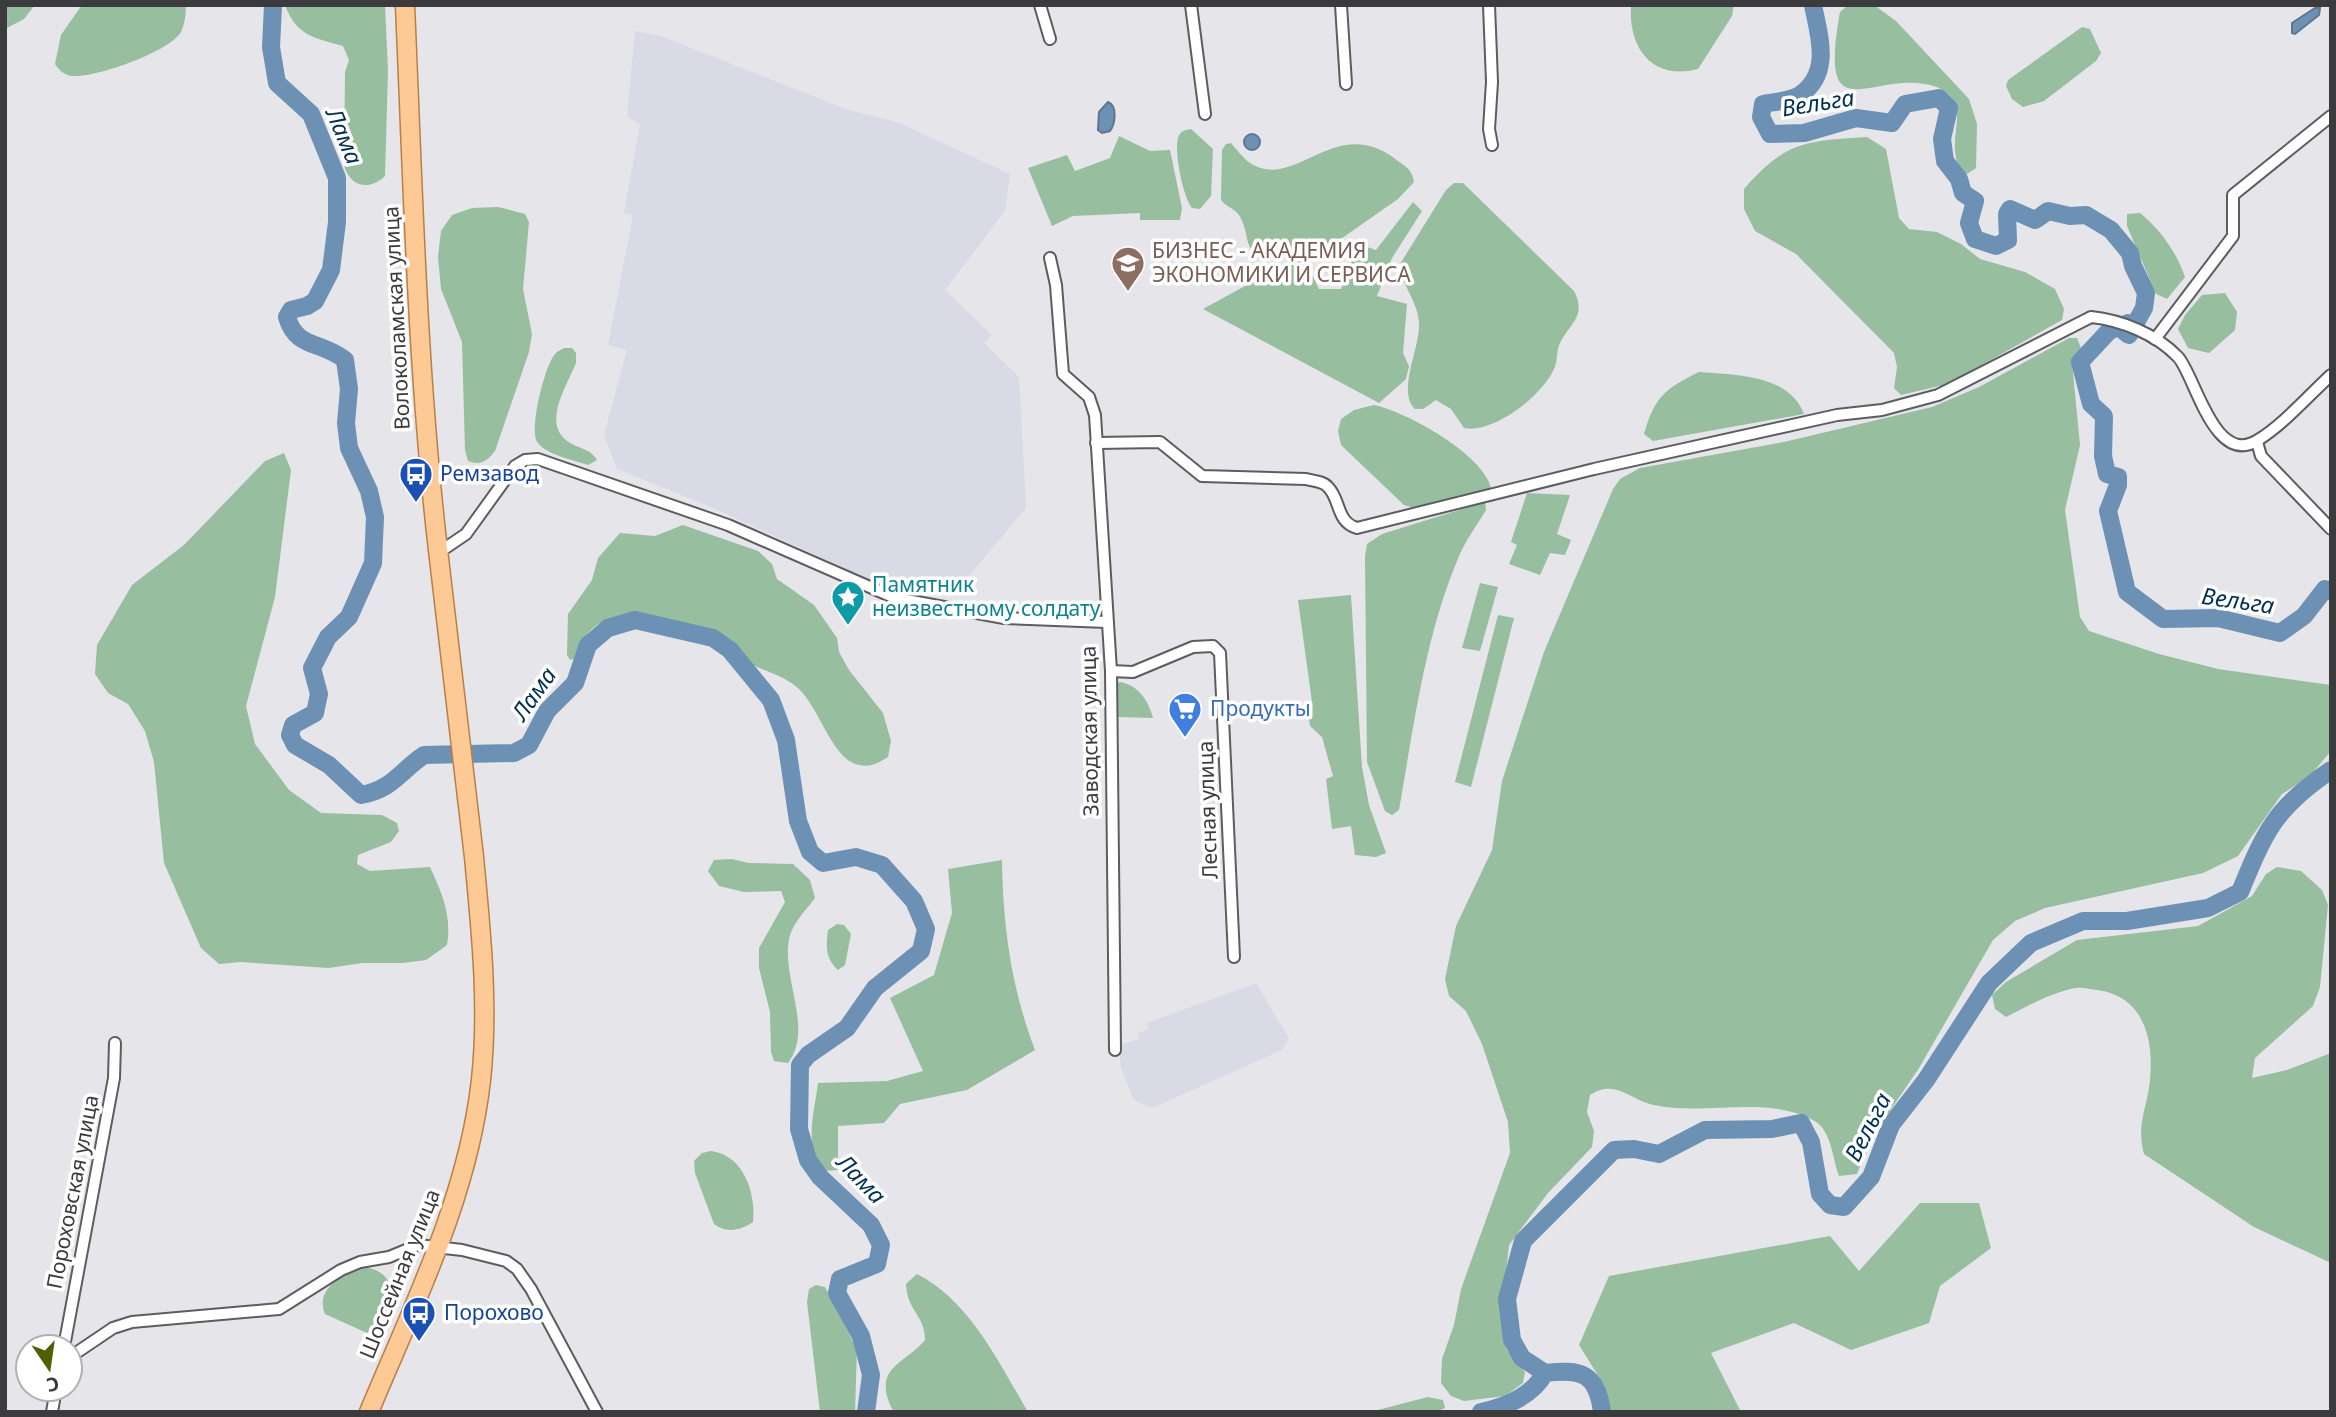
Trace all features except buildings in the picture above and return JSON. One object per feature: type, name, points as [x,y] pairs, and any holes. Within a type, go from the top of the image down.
[{"type":"main road","name":"Волоколамская улица","points":[[405,5],[423,409],[438,553],[459,710]]},
{"type":"main road","name":"Шоссейная улица","points":[[369,1412],[439,1246],[464,1170],[482,1070],[484,982],[459,710]]},
{"type":"street","points":[[1040,5],[1050,39]]},
{"type":"street","points":[[1191,5],[1205,114]]},
{"type":"street","points":[[1341,5],[1346,84]]},
{"type":"street","points":[[1489,5],[1492,82],[1489,129],[1492,145]]},
{"type":"street","points":[[2155,339],[2233,236],[2231,204],[2242,185],[2331,116]]},
{"type":"street","name":"Заводская улица","points":[[1051,258],[1056,285],[1063,374],[1089,397],[1093,405],[1111,671],[1115,1050]]},
{"type":"street","points":[[1096,443],[1160,442],[1202,476],[1306,479],[1323,483],[1333,494],[1343,520],[1357,528],[1594,469],[1837,415],[1882,410],[1938,395],[2091,317],[2112,320],[2155,339],[2179,358],[2210,423],[2223,437],[2237,443],[2257,442],[2331,376]]},
{"type":"street","points":[[2257,442],[2261,456],[2331,529]]},
{"type":"street","points":[[438,553],[466,534],[515,466],[538,459],[728,525],[895,598],[1004,618],[1107,622]]},
{"type":"street","name":"Лесная улица","points":[[1111,671],[1133,672],[1200,645],[1213,646],[1220,653],[1234,957]]},
{"type":"street","name":"Пороховская улица","points":[[67,1333],[114,1078],[115,1043]]},
{"type":"street","points":[[84,1348],[123,1324],[279,1308],[350,1266],[418,1245],[439,1246],[487,1255],[517,1269],[531,1289],[597,1412]]},
{"type":"shaded area","points":[[635,31],[661,36],[848,110],[897,122],[1010,174],[1005,211],[945,290],[992,335],[984,343],[1019,377],[1026,508],[953,595],[868,579],[711,507],[617,469],[604,435],[627,350],[608,345],[633,215],[624,213],[640,124],[627,117]]},
{"type":"shaded area","points":[[1256,983],[1289,1038],[1282,1050],[1152,1108],[1134,1100],[1121,1068],[1119,1045],[1139,1039],[1137,1033],[1149,1029],[1147,1023]]},
{"type":"green space","points":[[5,5],[35,5],[24,19],[5,29]]},
{"type":"green space","points":[[82,5],[186,5],[186,8],[181,32],[162,48],[97,73],[72,76],[62,72],[55,64],[61,35]]},
{"type":"green space","points":[[285,5],[385,5],[388,71],[385,176],[379,181],[366,185],[355,182],[344,165],[345,72],[349,60],[343,46],[308,34],[295,23]]},
{"type":"green space","points":[[1631,5],[1734,5],[1732,16],[1698,69],[1682,71],[1668,70],[1646,58],[1634,35]]},
{"type":"green space","points":[[1848,5],[1874,5],[1896,21],[1969,99],[1977,124],[1976,168],[1967,174],[1959,170],[1955,150],[1956,106],[1951,97],[1942,90],[1914,83],[1857,89],[1844,86],[1837,75],[1835,51],[1840,12]]},
{"type":"green space","points":[[2082,27],[2090,29],[2101,53],[2096,61],[2044,101],[2023,107],[2012,99],[2006,86],[2008,80]]},
{"type":"green space","points":[[1191,129],[1213,149],[1211,196],[1200,209],[1192,208],[1189,202],[1178,163],[1178,138],[1181,132]]},
{"type":"green space","points":[[1119,136],[1150,151],[1170,150],[1182,208],[1180,220],[1140,220],[1140,213],[1073,216],[1052,226],[1028,168],[1067,155],[1075,171],[1110,158]]},
{"type":"green space","points":[[1867,137],[1886,149],[1899,218],[1909,229],[1937,232],[1961,244],[1980,259],[2025,272],[2055,289],[2064,309],[2062,320],[1948,384],[1901,395],[1894,388],[1897,367],[1894,353],[1796,254],[1755,231],[1744,209],[1744,189],[1772,161],[1785,153],[1812,143]]},
{"type":"green space","points":[[1231,143],[1250,163],[1267,169],[1283,168],[1334,148],[1353,144],[1372,147],[1407,168],[1414,182],[1398,199],[1335,243],[1309,245],[1268,262],[1253,252],[1239,215],[1221,200],[1222,150],[1226,144]]},
{"type":"green space","points":[[1454,183],[1463,183],[1574,291],[1579,307],[1576,319],[1559,346],[1556,363],[1548,380],[1515,411],[1489,425],[1476,428],[1464,428],[1451,409],[1436,400],[1423,409],[1415,409],[1408,392],[1419,326],[1416,309],[1403,279],[1400,264],[1446,190]]},
{"type":"green space","points":[[1413,202],[1422,211],[1392,258],[1377,296],[1407,304],[1403,353],[1409,366],[1406,379],[1379,403],[1203,309],[1302,255],[1319,289],[1341,289],[1358,244],[1376,250]]},
{"type":"green space","points":[[498,207],[525,214],[529,222],[523,289],[532,334],[529,352],[495,451],[486,460],[477,463],[468,461],[465,450],[462,342],[441,289],[438,257],[441,231],[452,215],[472,208]]},
{"type":"green space","points":[[2140,213],[2167,242],[2185,277],[2167,299],[2156,294],[2127,226],[2127,214]]},
{"type":"green space","points":[[2225,293],[2237,312],[2235,330],[2209,353],[2188,348],[2178,329],[2185,315],[2202,295]]},
{"type":"green space","points":[[2069,338],[2077,338],[2081,348],[2072,362],[2080,445],[2065,510],[2080,617],[2089,631],[2159,654],[2218,669],[2331,685],[2331,751],[2310,776],[2282,794],[2238,856],[2203,873],[2045,908],[2015,921],[1993,940],[1919,1068],[1871,1139],[1857,1174],[1839,1176],[1824,1130],[1813,1120],[1795,1113],[1755,1107],[1674,1108],[1654,1105],[1615,1089],[1599,1090],[1590,1095],[1587,1112],[1594,1131],[1592,1147],[1548,1193],[1509,1245],[1501,1318],[1506,1349],[1525,1372],[1523,1383],[1505,1396],[1464,1401],[1451,1396],[1441,1383],[1442,1359],[1454,1325],[1461,1289],[1510,1153],[1508,1122],[1482,1044],[1466,1011],[1449,996],[1445,979],[1456,926],[1492,850],[1502,781],[1544,652],[1613,489],[1620,479],[1640,468],[1784,442],[1932,407],[1979,387]]},
{"type":"green space","points":[[564,348],[572,348],[576,353],[576,363],[561,396],[556,419],[558,429],[564,438],[595,457],[597,460],[588,465],[548,451],[538,443],[535,436],[536,412],[547,371],[555,354]]},
{"type":"green space","points":[[1699,372],[1744,376],[1773,384],[1797,401],[1804,414],[1653,441],[1644,434],[1657,402],[1670,389]]},
{"type":"green space","points":[[1374,405],[1405,416],[1442,436],[1475,462],[1486,476],[1491,489],[1414,508],[1404,505],[1341,445],[1338,431],[1341,419],[1354,410]]},
{"type":"green space","points":[[284,453],[291,470],[275,597],[246,706],[255,744],[289,790],[321,813],[382,815],[397,823],[399,831],[391,842],[358,855],[357,864],[370,871],[430,867],[445,905],[448,934],[447,945],[426,960],[362,963],[329,968],[240,962],[219,964],[201,948],[164,863],[154,762],[145,731],[128,704],[108,693],[95,674],[97,645],[132,585],[184,545],[265,461]]},
{"type":"green space","points":[[1527,493],[1570,495],[1557,534],[1571,540],[1565,555],[1550,553],[1540,575],[1509,564],[1517,545],[1511,542]]},
{"type":"green space","points":[[1485,502],[1486,510],[1459,556],[1437,617],[1422,681],[1399,810],[1392,815],[1385,811],[1367,762],[1367,544],[1382,534]]},
{"type":"green space","points":[[683,525],[758,551],[772,564],[777,579],[814,605],[837,638],[839,652],[849,670],[883,713],[891,741],[888,757],[867,766],[858,765],[845,758],[800,690],[784,678],[753,665],[732,641],[708,629],[658,617],[623,616],[607,620],[594,628],[583,640],[576,658],[570,660],[567,655],[568,614],[592,580],[598,558],[620,533],[655,536]]},
{"type":"green space","points":[[1480,583],[1498,587],[1480,651],[1462,648]]},
{"type":"green space","points":[[1351,595],[1362,767],[1369,805],[1386,853],[1376,857],[1355,855],[1351,826],[1332,829],[1326,779],[1333,776],[1322,737],[1310,726],[1307,704],[1312,702],[1298,600]]},
{"type":"green space","points":[[1498,615],[1514,618],[1471,787],[1455,782]]},
{"type":"green space","points":[[1120,682],[1132,686],[1141,694],[1153,718],[1116,717],[1114,684]]},
{"type":"green space","points":[[732,859],[749,863],[793,864],[810,880],[815,898],[790,935],[789,967],[798,1018],[798,1034],[788,1063],[774,1061],[771,1052],[770,1012],[759,968],[759,948],[785,902],[781,891],[744,892],[719,886],[708,871],[714,860]]},
{"type":"green space","points":[[1002,860],[1004,909],[1014,980],[1035,1050],[967,1090],[900,1104],[884,1123],[838,1126],[838,1170],[825,1171],[818,1162],[812,1141],[818,1083],[887,1081],[923,1071],[890,998],[934,975],[952,913],[948,869]]},
{"type":"green space","points":[[2277,867],[2301,871],[2322,890],[2328,905],[2320,987],[2313,1006],[2255,1058],[2252,1078],[2287,1070],[2331,1053],[2331,1263],[2254,1227],[2144,1154],[2141,1134],[2150,1080],[2150,1050],[2143,1022],[2126,1001],[2114,994],[2076,988],[2049,996],[2006,1017],[1995,1009],[1992,995],[2006,982],[2077,940],[2198,926],[2252,896],[2266,874]]},
{"type":"green space","points":[[837,924],[844,925],[851,934],[845,965],[838,970],[829,957],[827,947],[828,930]]},
{"type":"green space","points":[[711,1151],[732,1160],[746,1178],[752,1200],[753,1222],[744,1227],[729,1230],[714,1224],[695,1173],[694,1161],[702,1153]]},
{"type":"green space","points":[[1920,1203],[1979,1203],[1991,1248],[1940,1286],[1929,1323],[1851,1350],[1794,1323],[1711,1353],[1741,1412],[1608,1412],[1604,1385],[1579,1345],[1609,1276],[1830,1236],[1859,1271]]},
{"type":"green space","points":[[364,1267],[386,1277],[391,1296],[383,1316],[367,1333],[325,1314],[323,1305],[327,1289],[333,1283]]},
{"type":"green space","points":[[917,1274],[953,1300],[968,1317],[994,1354],[1028,1412],[896,1412],[892,1409],[887,1395],[888,1375],[925,1340],[922,1324],[907,1293],[906,1284]]},
{"type":"green space","points":[[816,1285],[825,1287],[857,1349],[855,1412],[820,1412],[807,1302],[809,1289]]},
{"type":"green space","points":[[1428,1397],[1443,1400],[1445,1408],[1435,1412],[1370,1412]]},
{"type":"water","points":[[2315,8],[2320,8],[2319,15],[2295,34],[2292,33],[2292,23]]},
{"type":"water","points":[[1108,102],[1113,107],[1114,120],[1110,131],[1102,133],[1098,130],[1099,112]]},
{"type":"water","points":[[1249,134],[1255,134],[1260,142],[1258,148],[1249,150],[1244,145],[1244,139]]},
{"type":"waterway","name":"Лама","points":[[273,5],[271,47],[277,83],[311,114],[337,178],[337,222],[331,270],[315,301],[291,310],[287,317],[291,327],[303,340],[345,360],[349,389],[346,423],[349,448],[369,491],[375,517],[373,563],[349,617],[328,637],[312,668],[319,694],[315,713],[293,725],[290,735],[295,745],[329,765],[361,795],[381,789],[424,755],[514,753],[529,745],[547,711],[575,683],[588,645],[608,628],[635,620],[713,638],[730,650],[771,700],[786,740],[798,821],[810,852],[823,863],[856,857],[882,865],[914,901],[926,929],[921,951],[875,988],[847,1028],[808,1055],[800,1065],[799,1129],[808,1160],[820,1177],[871,1225],[881,1245],[877,1264],[840,1279],[837,1293],[861,1336],[871,1375],[866,1412]]},
{"type":"waterway","name":"Вельга","points":[[1813,5],[1820,41],[1820,65],[1810,86],[1800,95],[1763,104],[1761,117],[1770,134],[1804,133],[1856,118],[1892,123],[1905,104],[1939,98],[1949,108],[1942,139],[1945,161],[1959,179],[1963,193],[1975,201],[1969,223],[1975,239],[1996,246],[2008,240],[2007,214],[2010,209],[2035,220],[2048,211],[2070,216],[2086,215],[2111,230],[2130,253],[2146,293],[2144,308],[2129,335],[2125,332],[2128,323],[2109,331],[2080,362],[2091,404],[2104,416],[2103,456],[2107,474],[2118,477],[2118,485],[2108,511],[2127,592],[2163,619],[2218,618],[2280,633],[2304,616],[2325,589],[2331,591]]},
{"type":"waterway","name":"Вельга","points":[[1545,1373],[1522,1358],[1512,1340],[1507,1299],[1523,1241],[1614,1150],[1634,1149],[1659,1154],[1705,1130],[1772,1129],[1801,1123],[1811,1142],[1820,1194],[1830,1205],[1844,1207],[1871,1177],[1891,1125],[1926,1080],[1989,983],[2031,943],[2083,921],[2127,921],[2208,908],[2240,892],[2274,822],[2297,797],[2331,770]]},
{"type":"waterway","name":"Вельга","points":[[1481,1412],[1517,1399],[1533,1388],[1545,1373],[1568,1372],[1585,1376],[1591,1381],[1600,1399],[1602,1412]]},
{"type":"place","name":"БИЗНЕС - АКАДЕМИЯ ЭКОНОМИКИ И СЕРВИСА","points":[[1128,293]]},
{"type":"place","name":"Ремзавод","points":[[416,504]]},
{"type":"place","name":"Памятник неизвестному солдату","points":[[848,627]]},
{"type":"place","name":"Продукты","points":[[1185,739]]},
{"type":"place","name":"Порохово","points":[[419,1343]]}]
